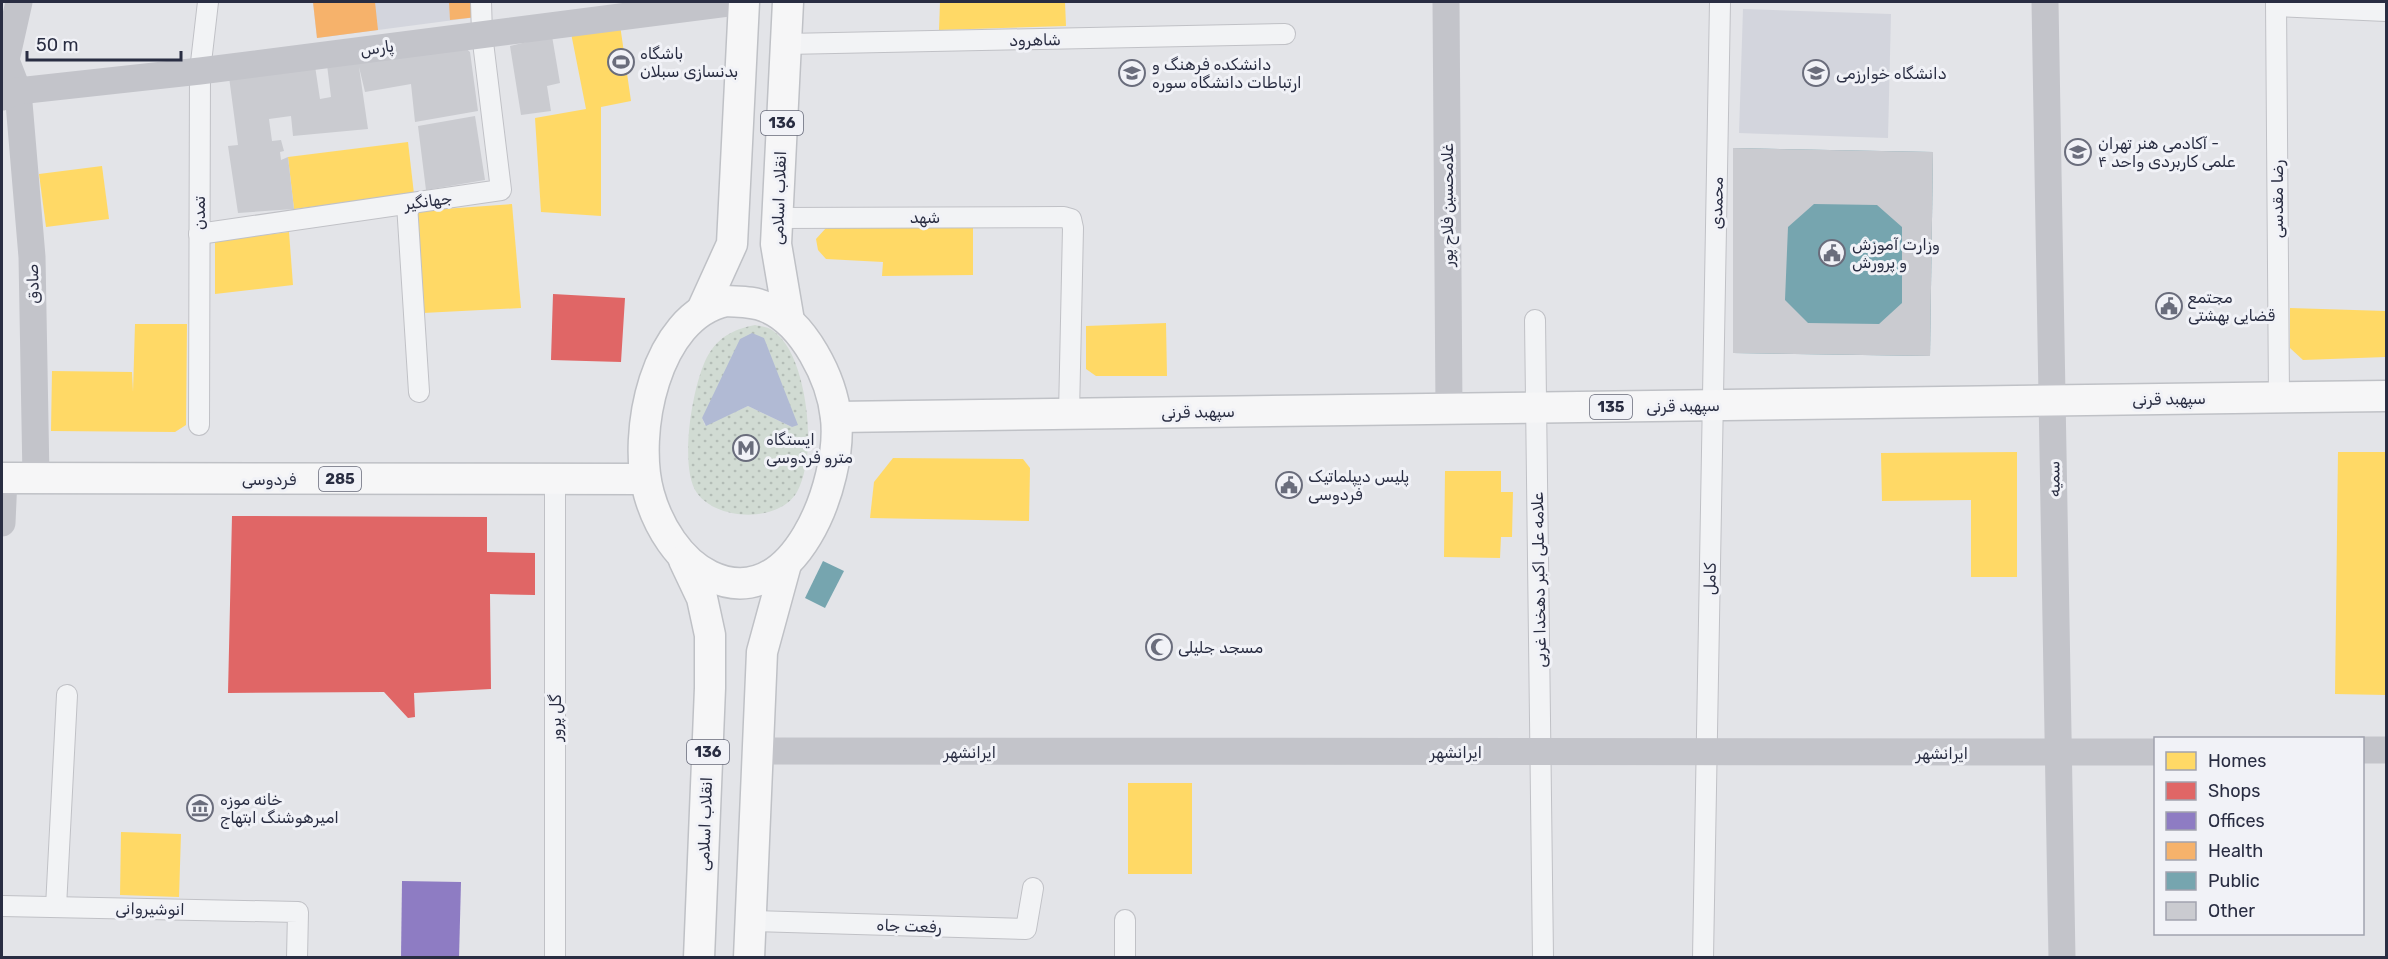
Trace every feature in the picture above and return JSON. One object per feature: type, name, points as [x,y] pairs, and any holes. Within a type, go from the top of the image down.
[{"type":"main road","name":"صادق","points":[[19,2],[6,60],[7,92],[34,300],[36,478]]},
{"type":"main road","name":"پارس","points":[[7,92],[200,71],[736,2]]},
{"type":"main road","name":"136","points":[[702,310],[732,244],[744,2]]},
{"type":"main road","name":"انقلاب اسلامی","points":[[788,2],[776,244],[789,321]]},
{"type":"main road","name":"غلامحسین فلاح‌ پور","points":[[1446,2],[1449,409]]},
{"type":"main road","name":"سمیه","points":[[2045,2],[2062,957]]},
{"type":"main road","points":[[726,302],[748,302],[767,307],[789,321],[820,365],[828,383],[836,417],[837,440],[824,496],[805,539],[786,564],[765,578],[747,582],[707,575],[680,552],[657,517],[645,479],[645,428],[657,372],[674,337],[702,310],[726,302]]},
{"type":"main road","name":"سپهبد قرنی","points":[[836,417],[2386,396]]},
{"type":"main road","points":[[2,523],[3,478]]},
{"type":"main road","name":"فردوسی","points":[[3,478],[645,479]]},
{"type":"main road","name":"انقلاب اسلامی","points":[[680,552],[702,597],[710,635],[710,688],[699,957]]},
{"type":"main road","points":[[749,957],[762,652],[786,564]]},
{"type":"main road","points":[[2364,750],[2386,750]]},
{"type":"main road","name":"ایرانشهر","points":[[757,752],[2154,752]]},
{"type":"street","name":"تمدن","points":[[199,425],[200,71],[208,2]]},
{"type":"street","points":[[481,2],[482,34]]},
{"type":"street","name":"محمدی","points":[[1713,405],[1720,2]]},
{"type":"street","points":[[2276,4],[2386,11]]},
{"type":"street","name":"رضا مقدسی","points":[[2276,4],[2278,398]]},
{"type":"street","name":"جهانگیر","points":[[199,234],[501,190],[482,34]]},
{"type":"street","name":"شاهرود","points":[[786,44],[1285,34]]},
{"type":"street","points":[[407,204],[419,392]]},
{"type":"street","name":"شهد","points":[[777,218],[1064,217],[1071,219],[1073,240],[1069,414]]},
{"type":"street","name":"علامه علی اکبر دهخدا غربی","points":[[1535,320],[1543,957]]},
{"type":"street","name":"کامل","points":[[1703,957],[1713,405]]},
{"type":"street","name":"گل پرور","points":[[555,479],[555,957]]},
{"type":"street","points":[[56,908],[67,695]]},
{"type":"street","name":"رفعت جاه","points":[[751,921],[1026,929],[1033,888]]},
{"type":"street","name":"انوشیروانی","points":[[2,906],[298,912],[297,957]]},
{"type":"street","points":[[1125,920],[1125,957]]},
{"type":"shaded area","points":[[313,2],[476,2],[477,17],[317,38]]},
{"type":"shaded area","name":"دانشگاه خوارزمی","points":[[1743,9],[1891,14],[1888,138],[1739,133]]},
{"type":"shaded area","points":[[755,325],[770,329],[789,349],[804,393],[808,441],[804,472],[797,492],[777,509],[748,515],[719,509],[706,502],[697,493],[691,481],[688,444],[693,401],[698,381],[710,352],[724,337]],"holes":[[[764,339],[792,427],[748,406],[705,425],[702,418]]]},
{"type":"water","points":[[752,333],[764,338],[798,425],[792,427],[748,406],[706,426],[702,418],[740,339]]},
{"type":"building: Homes","points":[[940,2],[1065,2],[1066,26],[939,30]]},
{"type":"building: Homes","points":[[620,25],[631,101],[601,107],[601,216],[541,212],[535,118],[586,109],[571,33]]},
{"type":"building: Homes","points":[[408,142],[414,194],[294,209],[288,157]]},
{"type":"building: Homes","points":[[102,166],[109,219],[46,227],[39,174]]},
{"type":"building: Homes","points":[[512,204],[521,308],[423,313],[416,211]]},
{"type":"building: Homes","points":[[973,227],[973,275],[882,276],[883,262],[826,259],[818,250],[816,239],[826,228]]},
{"type":"building: Homes","points":[[289,232],[293,285],[215,294],[215,241]]},
{"type":"building: Homes","points":[[2290,308],[2386,311],[2386,357],[2303,360],[2290,348]]},
{"type":"building: Homes","points":[[1166,323],[1167,376],[1096,376],[1086,369],[1086,326]]},
{"type":"building: Homes","points":[[135,324],[187,324],[186,425],[175,432],[51,431],[52,371],[132,372],[133,392]]},
{"type":"building: Homes","points":[[2017,452],[2017,577],[1971,577],[1971,500],[1882,501],[1881,453]]},
{"type":"building: Homes","points":[[2338,452],[2386,452],[2386,695],[2335,694]]},
{"type":"building: Homes","points":[[893,458],[1023,459],[1030,468],[1029,521],[870,518],[874,482]]},
{"type":"building: Homes","points":[[1445,471],[1501,471],[1501,492],[1513,492],[1512,537],[1501,537],[1500,558],[1444,557]]},
{"type":"building: Homes","points":[[1128,783],[1192,783],[1192,874],[1128,874]]},
{"type":"building: Homes","points":[[121,832],[181,834],[179,897],[120,895]]},
{"type":"building: Shops","points":[[553,294],[625,298],[621,362],[551,360]]},
{"type":"building: Shops","points":[[232,516],[487,517],[487,552],[535,553],[535,595],[490,594],[491,689],[414,693],[415,717],[408,718],[384,692],[228,693]]},
{"type":"building: Offices","points":[[402,881],[461,882],[459,958],[401,958]]},
{"type":"building: Health","points":[[313,2],[375,2],[378,30],[317,38]]},
{"type":"building: Health","points":[[449,2],[476,2],[477,17],[450,20]]},
{"type":"building: Public","name":"وزارت آموزش و پرورش","points":[[1733,148],[1933,152],[1930,356],[1733,353]]},
{"type":"building: Public","points":[[823,561],[844,571],[825,608],[805,598]]},
{"type":"building: Other","points":[[552,36],[560,83],[547,86],[551,111],[521,115],[510,46]]},
{"type":"building: Other","points":[[464,47],[470,52],[478,111],[415,122],[411,84],[365,92],[359,67],[368,129],[293,136],[291,116],[269,119],[272,141],[281,140],[284,151],[280,152],[281,160],[288,157],[294,209],[238,213],[228,146],[238,145],[229,77],[315,66],[320,99],[331,97],[327,65]]},
{"type":"building: Other","points":[[475,116],[485,180],[426,190],[418,126]]},
{"type":"building: Other","name":"وزارت آموزش و پرورش","points":[[1733,148],[1933,152],[1930,356],[1733,353]],"holes":[[[1814,204],[1877,205],[1902,227],[1902,303],[1879,324],[1808,323],[1785,300],[1788,227]]]},
{"type":"place","name":"باشگاه بدنسازی سبلان","points":[[621,62]]},
{"type":"place","name":"دانشکده فرهنگ و ارتباطات دانشگاه سوره","points":[[1132,73]]},
{"type":"place","name":"دانشگاه خوارزمی","points":[[1816,73]]},
{"type":"place","name":"آکادمی هنر تهران - علمی کاربردی واحد ۴","points":[[2078,152]]},
{"type":"place","name":"وزارت آموزش و پرورش","points":[[1832,253]]},
{"type":"place","name":"مجتمع قضایی بهشتی","points":[[2169,306]]},
{"type":"place","name":"ایستگاه مترو فردوسی","points":[[746,448]]},
{"type":"place","name":"پلیس دیپلماتیک فردوسی","points":[[1289,485]]},
{"type":"place","name":"مسجد جلیلی","points":[[1159,647]]},
{"type":"place","name":"خانه موزه امیرهوشنگ ابتهاج","points":[[200,808]]}]
